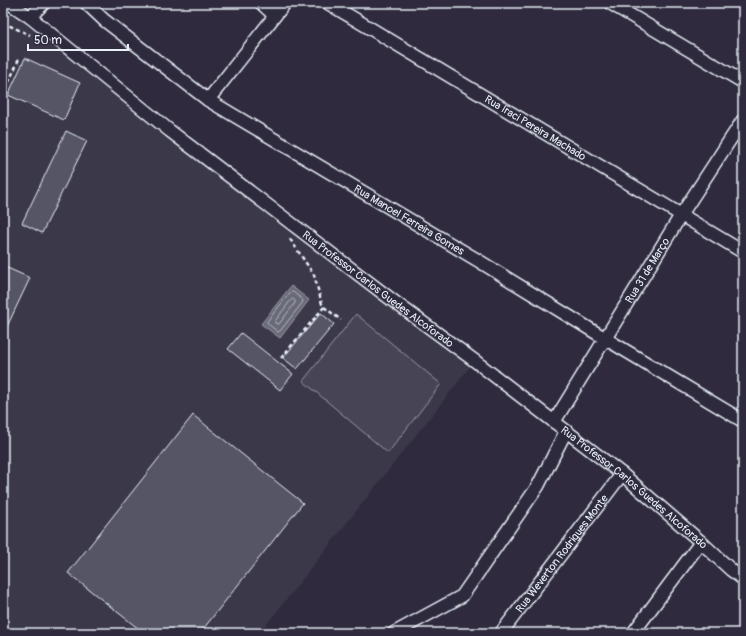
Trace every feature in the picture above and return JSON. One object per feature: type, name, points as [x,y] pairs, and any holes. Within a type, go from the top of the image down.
[{"type":"street","name":"Rua Professor Carlos Guedes Alcoforado","points":[[9,3],[30,17],[177,136],[622,474],[743,579]]},
{"type":"street","points":[[30,17],[44,3]]},
{"type":"street","name":"Rua Manoel Ferreira Gomes","points":[[86,3],[104,20],[208,100],[472,257],[606,340],[743,421]]},
{"type":"street","points":[[261,3],[274,15]]},
{"type":"street","points":[[208,100],[285,3]]},
{"type":"street","name":"Rua Iraci Pereira Machado","points":[[328,3],[743,252]]},
{"type":"street","points":[[610,3],[743,82]]},
{"type":"street","name":"Rua 31 de Março","points":[[554,422],[682,215],[743,120]]},
{"type":"street","points":[[394,633],[462,596],[538,486],[566,431]]},
{"type":"street","name":"Rua Weverton Rodrigues Monte","points":[[502,633],[622,474]]},
{"type":"street","points":[[633,633],[701,542]]},
{"type":"path","points":[[3,95],[4,89],[19,59]]},
{"type":"path","points":[[281,358],[324,307]]},
{"type":"shaded area","points":[[3,13],[14,15],[470,367],[260,633],[3,633]]},
{"type":"shaded area","points":[[356,314],[441,384],[388,453],[303,381]]},
{"type":"water","points":[[291,286],[309,300],[280,338],[261,324]]},
{"type":"building","points":[[25,58],[80,83],[64,120],[8,95]]},
{"type":"building","points":[[66,131],[87,141],[42,233],[22,223]]},
{"type":"building","points":[[3,266],[30,278],[3,335]]},
{"type":"building","points":[[321,313],[334,324],[297,369],[283,358]]},
{"type":"building","points":[[241,333],[293,374],[280,390],[228,349]]},
{"type":"building","points":[[193,415],[303,503],[200,633],[144,633],[68,573]]}]
